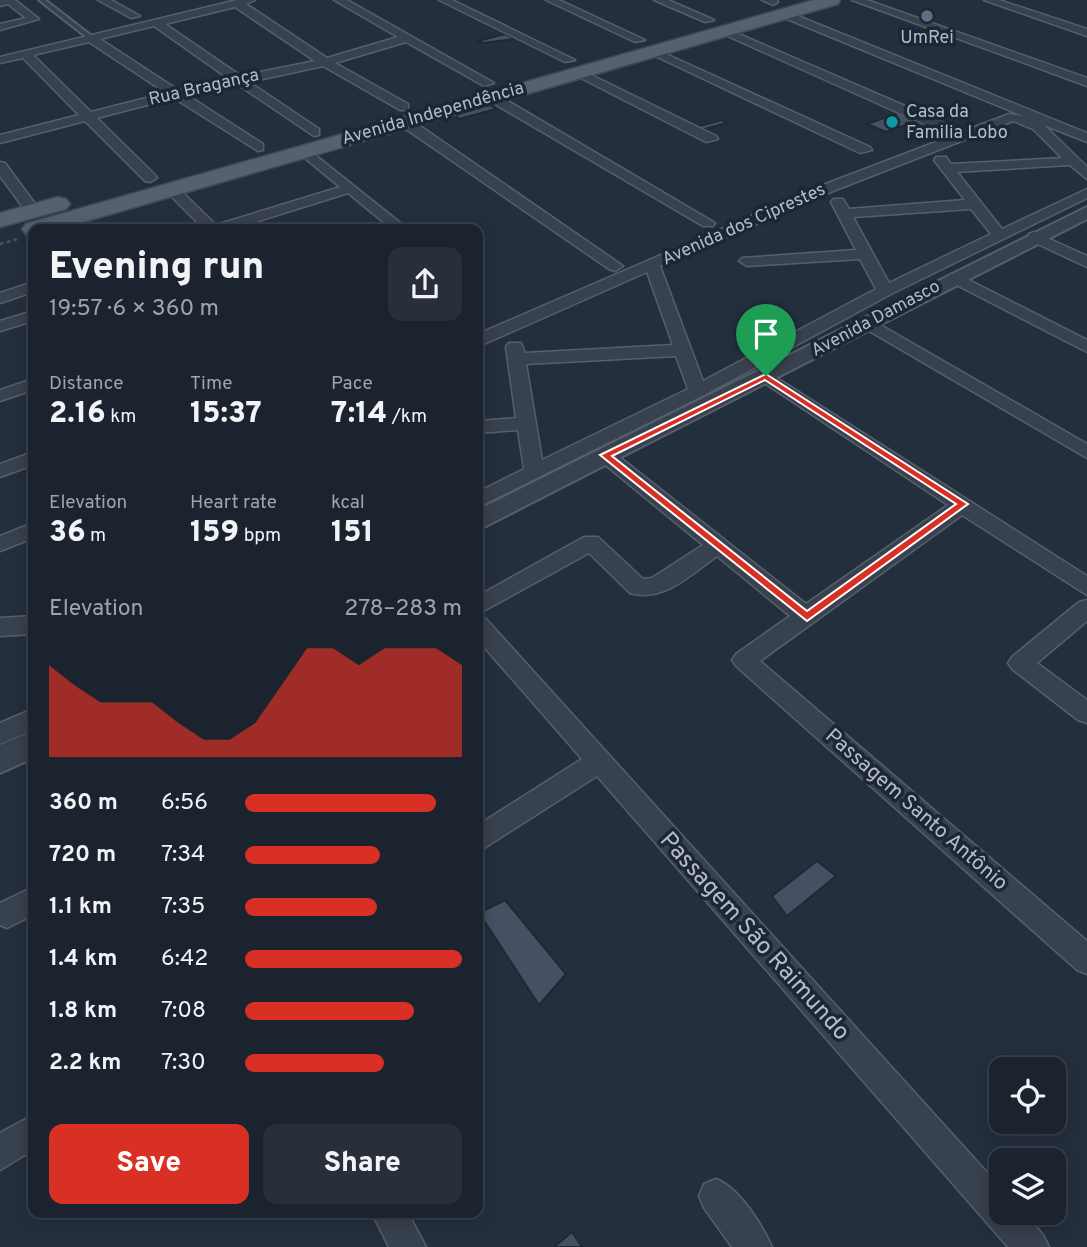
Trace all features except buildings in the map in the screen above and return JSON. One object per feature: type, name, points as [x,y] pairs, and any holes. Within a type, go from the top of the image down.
[{"type":"main road","points":[[780,5],[821,0]]},
{"type":"main road","name":"Avenida Independência","points":[[0,220],[33,223],[172,190],[310,141],[717,26],[780,5],[832,0]]},
{"type":"main road","name":"Avenida Independência","points":[[33,223],[150,178],[258,147],[310,141]]},
{"type":"main road","name":"Avenida Independência","points":[[0,239],[28,225]]},
{"type":"street","points":[[103,0],[135,16]]},
{"type":"street","points":[[0,60],[250,0]]},
{"type":"street","points":[[339,0],[408,38],[708,223]]},
{"type":"street","points":[[444,0],[711,139]]},
{"type":"street","points":[[551,0],[865,150]]},
{"type":"street","points":[[659,0],[944,128]]},
{"type":"street","points":[[857,0],[1087,82]]},
{"type":"street","points":[[989,0],[1087,33]]},
{"type":"street","points":[[0,27],[34,19],[5,2]]},
{"type":"street","points":[[237,3],[404,114],[615,266]]},
{"type":"street","points":[[780,5],[1087,138]]},
{"type":"street","points":[[155,22],[235,80],[310,141],[349,188],[394,224]]},
{"type":"street","points":[[90,38],[179,93],[258,147]]},
{"type":"street","name":"Rua Bragança","points":[[0,139],[179,93],[325,62],[408,38]]},
{"type":"street","points":[[25,54],[150,178]]},
{"type":"street","name":"Avenida dos Ciprestes","points":[[483,338],[828,188],[1013,117],[1038,126],[1074,161]]},
{"type":"street","points":[[929,147],[949,168],[1000,236]]},
{"type":"street","points":[[949,168],[1074,161],[1087,175]]},
{"type":"street","points":[[0,166],[33,223]]},
{"type":"street","points":[[235,224],[349,188]]},
{"type":"street","points":[[828,188],[847,213],[885,291]]},
{"type":"street","points":[[172,190],[207,224]]},
{"type":"street","name":"Avenida Damasco","points":[[483,498],[698,391],[885,291],[1087,192]]},
{"type":"street","points":[[847,213],[976,204]]},
{"type":"street","name":"Avenida Damasco","points":[[483,518],[1087,212]]},
{"type":"street","points":[[1034,237],[1087,262]]},
{"type":"street","points":[[747,261],[867,254]]},
{"type":"street","points":[[652,265],[698,391]]},
{"type":"street","points":[[955,278],[1087,347]]},
{"type":"street","points":[[0,298],[28,289]]},
{"type":"street","points":[[0,326],[28,318]]},
{"type":"street","points":[[870,324],[1087,452]]},
{"type":"street","points":[[510,327],[518,359],[534,472]]},
{"type":"street","points":[[518,359],[685,350]]},
{"type":"street","points":[[766,376],[1087,587]]},
{"type":"street","points":[[0,396],[28,386]]},
{"type":"street","points":[[483,427],[527,423]]},
{"type":"street","points":[[605,455],[807,617],[963,504]]},
{"type":"street","points":[[0,471],[28,460]]},
{"type":"street","points":[[0,544],[28,532]]},
{"type":"street","points":[[483,603],[591,542],[638,587],[647,589],[657,586],[719,545]]},
{"type":"street","points":[[1087,608],[1020,663],[1087,713]]},
{"type":"street","name":"Passagem Santo Antônio","points":[[807,617],[744,660],[1087,960]]},
{"type":"street","points":[[0,628],[28,625]]},
{"type":"street","name":"Passagem São Raimundo","points":[[483,639],[598,762],[1031,1247]]},
{"type":"street","points":[[0,734],[28,721]]},
{"type":"street","points":[[0,760],[28,746]]},
{"type":"street","points":[[483,837],[598,762]]},
{"type":"street","points":[[7,915],[28,903]]},
{"type":"street","points":[[0,1153],[28,1134]]},
{"type":"street","points":[[716,1196],[754,1247]]},
{"type":"street","points":[[391,1218],[408,1247]]},
{"type":"lane","points":[[42,0],[90,38]]},
{"type":"place","name":"UmRei","points":[[927,16]]},
{"type":"place","name":"Casa da Familia Lobo","points":[[892,122]]},
{"type":"route","points":[[766,376],[963,504],[807,617],[605,455],[766,376]]}]
